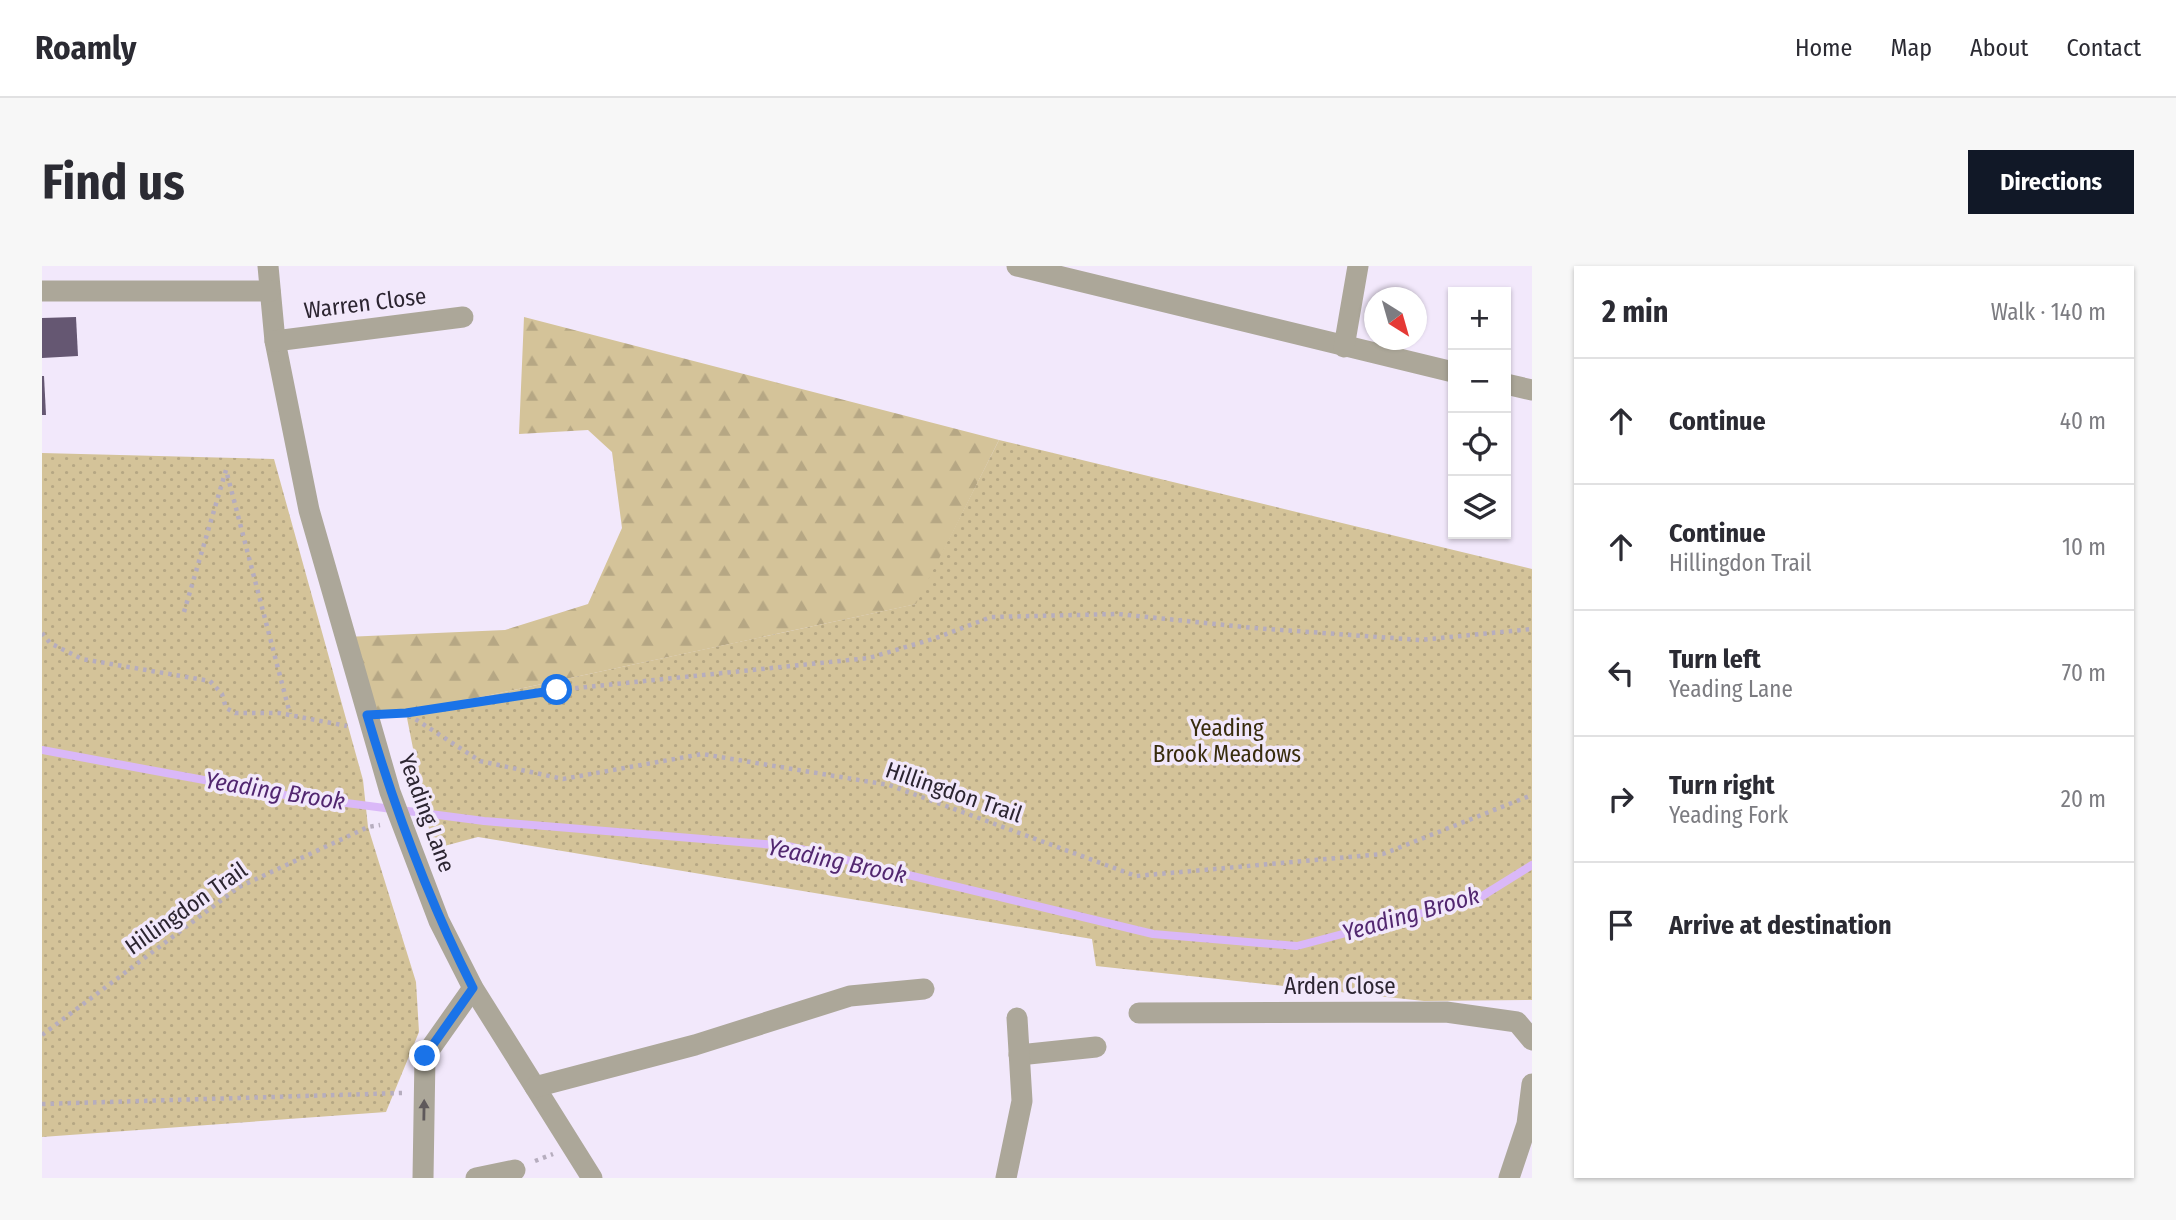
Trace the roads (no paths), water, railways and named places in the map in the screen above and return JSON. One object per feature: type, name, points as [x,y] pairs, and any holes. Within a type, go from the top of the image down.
[{"type":"street","name":"Yeading Lane","points":[[268,266],[275,341],[309,510],[390,792],[439,920],[473,988],[592,1178]]},
{"type":"street","points":[[1017,266],[1448,371]]},
{"type":"street","points":[[1344,347],[1358,266]]},
{"type":"street","points":[[42,291],[270,291]]},
{"type":"street","name":"Warren Close","points":[[275,341],[463,317]]},
{"type":"street","points":[[1511,385],[1532,390]]},
{"type":"street","points":[[424,1178],[425,1056],[473,988]]},
{"type":"street","points":[[535,1087],[695,1045],[850,996],[924,989]]},
{"type":"street","name":"Arden Close","points":[[1139,1013],[1446,1012],[1517,1022],[1532,1040]]},
{"type":"street","points":[[1006,1178],[1022,1101],[1017,1018]]},
{"type":"street","points":[[1019,1055],[1096,1047]]},
{"type":"street","points":[[1509,1178],[1527,1124],[1532,1084]]},
{"type":"street","points":[[476,1178],[515,1170]]},
{"type":"waterway","name":"Yeading Brook","points":[[42,750],[285,795],[484,821],[788,846],[1153,934],[1297,946],[1479,898],[1532,865]]},
{"type":"park label","name":"Yeading Brook Meadows","points":[[1227,741]]}]
